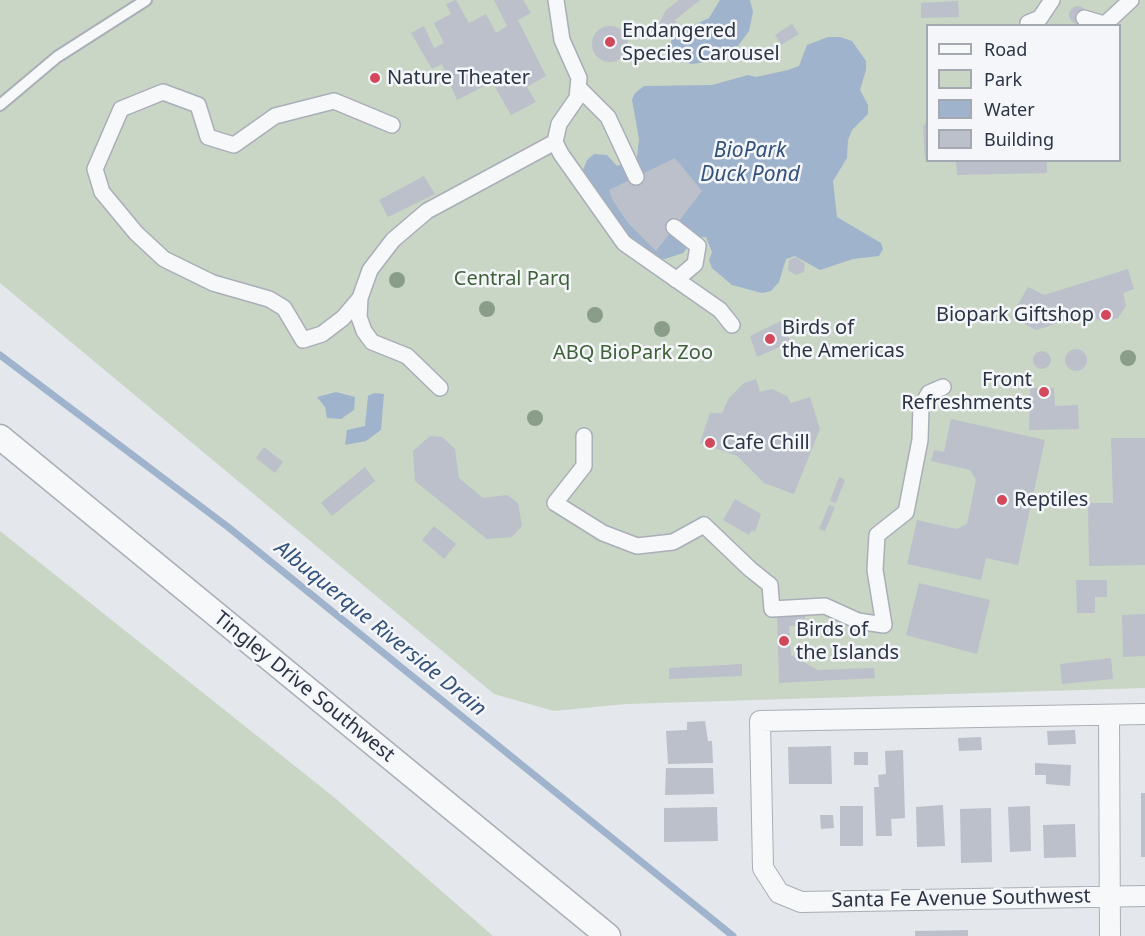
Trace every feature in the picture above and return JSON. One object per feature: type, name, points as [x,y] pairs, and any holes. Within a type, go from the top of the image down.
[{"type":"street","points":[[556,0],[562,40],[579,78],[577,98],[559,124],[555,142],[572,171],[624,243],[720,310],[732,325]]},
{"type":"street","points":[[1028,22],[1040,18],[1052,0]]},
{"type":"street","points":[[1105,24],[1131,0]]},
{"type":"street","points":[[1084,18],[1101,24]]},
{"type":"street","points":[[578,87],[608,117],[636,177]]},
{"type":"street","points":[[360,298],[343,318],[322,334],[303,340],[284,308],[269,299],[213,283],[164,259],[136,233],[102,192],[95,169],[121,110],[163,92],[198,105],[208,137],[234,145],[275,116],[333,101],[392,125]]},
{"type":"street","points":[[440,388],[407,356],[372,342],[364,331],[359,317],[360,298],[370,270],[408,227],[427,211],[555,142]]},
{"type":"street","points":[[674,227],[698,246],[695,264],[676,280]]},
{"type":"street","points":[[584,436],[584,466],[555,503],[603,533],[637,546],[673,542],[704,525],[770,585],[772,609],[825,606],[858,621],[884,625],[875,570],[877,536],[906,512],[920,440],[921,406],[929,393],[944,387]]},
{"type":"street","name":"Tingley Drive Southwest","points":[[0,437],[608,936]]},
{"type":"street","points":[[1110,936],[1109,715],[1145,714]]},
{"type":"street","name":"Santa Fe Avenue Southwest","points":[[1109,715],[760,721],[763,868],[779,893],[801,902],[1145,896]]},
{"type":"lane","points":[[0,105],[57,57],[146,0]]},
{"type":"green space","name":"ABQ BioPark Zoo","points":[[0,0],[1145,0],[1145,688],[626,704],[554,711],[494,694],[0,283]]},
{"type":"green space","points":[[0,531],[335,798],[493,936],[0,936]]},
{"type":"water","points":[[720,0],[750,0],[753,12],[749,31],[738,46],[706,62],[692,64],[675,60],[670,54],[671,41],[681,31],[709,18]]},
{"type":"water","name":"BioPark Duck Pond","points":[[828,37],[840,37],[852,41],[866,61],[866,70],[860,90],[868,105],[868,114],[852,130],[848,140],[847,158],[833,181],[837,217],[881,243],[883,249],[879,256],[853,259],[820,270],[795,256],[786,259],[779,282],[771,291],[762,293],[732,285],[712,268],[709,260],[712,252],[706,237],[695,238],[683,253],[665,259],[655,257],[628,236],[583,170],[587,160],[594,154],[607,155],[617,166],[637,157],[639,139],[632,100],[635,93],[644,86],[712,85],[748,75],[756,77],[788,70],[799,66],[807,45]]},
{"type":"water","points":[[336,392],[355,397],[354,410],[341,419],[327,418],[325,407],[317,397]]},
{"type":"water","points":[[374,393],[384,394],[381,430],[366,441],[345,445],[347,430],[365,426],[368,396]]},
{"type":"building","points":[[456,0],[469,23],[486,14],[496,33],[507,26],[494,0],[523,0],[531,13],[518,20],[546,76],[527,87],[536,102],[511,115],[492,82],[457,100],[442,64],[432,69],[411,33],[424,26],[434,48],[444,43],[434,23],[451,14],[446,4]]},
{"type":"building","points":[[679,0],[700,0],[675,20],[680,29],[667,40],[654,33],[666,10]]},
{"type":"building","points":[[958,1],[959,17],[921,18],[921,3]]},
{"type":"building","points":[[1078,6],[1086,11],[1087,15],[1082,23],[1078,24],[1070,19],[1069,15],[1074,7]]},
{"type":"building","points":[[792,24],[799,34],[781,45],[775,35]]},
{"type":"building","name":"Endangered Species Carousel","points":[[610,26],[623,31],[628,44],[623,57],[610,62],[597,57],[592,44],[597,31]]},
{"type":"building","points":[[926,122],[926,159],[925,159],[923,127]]},
{"type":"building","points":[[675,158],[702,191],[656,251],[628,223],[612,199],[609,190]]},
{"type":"building","points":[[956,162],[1047,162],[1047,173],[957,175]]},
{"type":"building","points":[[424,176],[435,194],[388,217],[379,200]]},
{"type":"building","points":[[796,257],[805,264],[804,272],[796,275],[788,270],[789,260]]},
{"type":"building","points":[[1128,269],[1134,289],[1123,293],[1126,306],[1118,318],[1105,322],[1085,315],[1036,330],[1011,317],[1028,287],[1044,295]]},
{"type":"building","name":"Birds of the Americas","points":[[781,321],[791,342],[757,357],[750,336]]},
{"type":"building","points":[[1076,349],[1084,352],[1087,360],[1084,368],[1076,371],[1068,368],[1065,360],[1068,352]]},
{"type":"building","points":[[1042,351],[1048,354],[1051,360],[1048,366],[1042,369],[1036,366],[1033,360],[1036,354]]},
{"type":"building","points":[[756,379],[760,392],[772,389],[787,396],[791,403],[810,397],[820,429],[794,494],[764,483],[737,456],[700,443],[710,413],[722,413],[729,398],[744,383]]},
{"type":"building","points":[[1030,388],[1054,388],[1055,406],[1078,405],[1079,429],[1029,430]]},
{"type":"building","name":"Reptiles","points":[[951,419],[1045,440],[1018,565],[986,558],[981,580],[907,564],[917,520],[956,529],[967,524],[976,480],[970,470],[931,461],[934,450],[944,452]]},
{"type":"building","points":[[430,436],[442,437],[455,449],[459,478],[483,498],[507,495],[518,503],[522,526],[512,537],[487,539],[415,481],[413,451]]},
{"type":"building","points":[[1111,438],[1145,438],[1145,565],[1089,566],[1088,503],[1113,503]]},
{"type":"building","points":[[264,447],[283,462],[275,473],[256,458]]},
{"type":"building","points":[[365,467],[375,481],[332,516],[321,503]]},
{"type":"building","points":[[839,477],[845,480],[836,503],[830,501]]},
{"type":"building","points":[[735,499],[761,514],[755,532],[752,530],[749,535],[723,520]]},
{"type":"building","points":[[829,505],[835,507],[825,531],[819,529]]},
{"type":"building","points":[[434,526],[456,544],[444,559],[422,540]]},
{"type":"building","points":[[1076,580],[1107,580],[1107,597],[1095,597],[1095,613],[1077,613]]},
{"type":"building","points":[[919,583],[990,600],[977,654],[906,635]]},
{"type":"building","points":[[1145,614],[1145,656],[1123,657],[1122,615]]},
{"type":"building","name":"Birds of the Islands","points":[[805,615],[806,626],[789,626],[791,655],[818,670],[874,668],[875,678],[779,683],[777,616]]},
{"type":"building","points":[[1111,658],[1113,679],[1062,684],[1060,664]]},
{"type":"building","points":[[742,664],[742,676],[669,679],[669,668]]},
{"type":"building","points":[[705,721],[708,741],[712,741],[713,763],[668,764],[666,731],[687,730],[687,722]]},
{"type":"building","points":[[1075,730],[1076,744],[1048,745],[1047,731]]},
{"type":"building","points":[[981,737],[982,750],[959,751],[958,738]]},
{"type":"building","points":[[831,746],[832,784],[789,784],[788,747]]},
{"type":"building","points":[[903,750],[905,818],[891,819],[892,836],[876,836],[874,787],[879,787],[878,775],[886,774],[885,751]]},
{"type":"building","points":[[854,752],[868,752],[868,765],[854,765]]},
{"type":"building","points":[[1035,763],[1071,765],[1070,786],[1046,784],[1046,775],[1035,775]]},
{"type":"building","points":[[666,768],[713,768],[714,794],[665,795]]},
{"type":"building","points":[[1141,793],[1145,793],[1145,857],[1141,857]]},
{"type":"building","points":[[943,805],[945,846],[917,847],[916,807]]},
{"type":"building","points":[[840,806],[863,806],[863,846],[840,846]]},
{"type":"building","points":[[1030,806],[1031,851],[1010,852],[1008,807]]},
{"type":"building","points":[[717,807],[718,841],[664,842],[664,808]]},
{"type":"building","points":[[991,808],[992,862],[961,863],[960,809]]},
{"type":"building","points":[[820,815],[833,815],[834,828],[821,829]]},
{"type":"building","points":[[1075,824],[1076,857],[1044,858],[1043,825]]},
{"type":"building","points":[[968,930],[968,936],[915,936],[915,931]]},
{"type":"waterway","name":"Albuquerque Riverside Drain","points":[[0,355],[228,527],[733,936]]},
{"type":"place","name":"Endangered Species Carousel","points":[[610,42]]},
{"type":"place","name":"Nature Theater","points":[[375,78]]},
{"type":"place","name":"Biopark Giftshop","points":[[1106,315]]},
{"type":"place","name":"Birds of the Americas","points":[[770,339]]},
{"type":"place","name":"Front Refreshments","points":[[1044,392]]},
{"type":"place","name":"Cafe Chill","points":[[710,443]]},
{"type":"place","name":"Reptiles","points":[[1002,500]]},
{"type":"place","name":"Birds of the Islands","points":[[784,641]]},
{"type":"park label","name":"Central Parq","points":[[512,279]]}]
